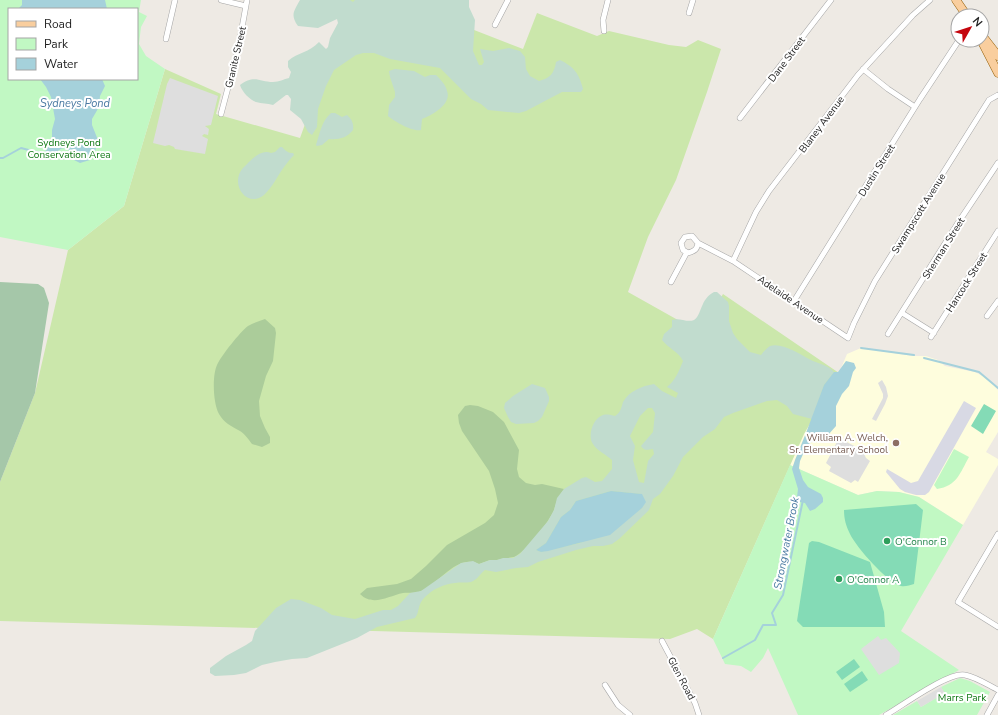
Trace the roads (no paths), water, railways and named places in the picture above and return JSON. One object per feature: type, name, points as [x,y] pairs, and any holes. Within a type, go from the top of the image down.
[{"type":"main road","points":[[990,46],[998,56]]},
{"type":"main road","points":[[985,48],[998,73]]},
{"type":"street","points":[[166,39],[175,0]]},
{"type":"street","points":[[221,0],[246,6]]},
{"type":"street","name":"Granite Street","points":[[220,114],[238,50],[247,0]]},
{"type":"street","points":[[495,25],[508,0]]},
{"type":"street","points":[[604,31],[603,20],[608,0]]},
{"type":"street","points":[[689,13],[694,0]]},
{"type":"street","name":"Dane Street","points":[[740,118],[831,0]]},
{"type":"street","name":"Blaney Avenue","points":[[733,262],[756,212],[769,191],[863,70],[912,15],[930,0]]},
{"type":"street","name":"Dustin Street","points":[[794,301],[915,107],[954,48]]},
{"type":"street","points":[[863,70],[915,107]]},
{"type":"street","name":"Swampscott Avenue","points":[[848,338],[867,297],[887,262],[989,100],[998,95]]},
{"type":"street","name":"Sherman Street","points":[[888,334],[956,226],[998,163]]},
{"type":"street","name":"Hancock Street","points":[[902,313],[932,335],[998,231]]},
{"type":"street","points":[[692,236],[698,244],[694,251],[687,252],[683,250],[681,243],[685,237],[692,236]]},
{"type":"street","name":"Adelaide Avenue","points":[[698,244],[733,262],[848,338]]},
{"type":"street","points":[[671,282],[687,252]]},
{"type":"street","points":[[987,316],[998,301]]},
{"type":"street","points":[[998,534],[958,602],[998,627]]},
{"type":"street","name":"Glen Road","points":[[662,641],[695,703],[699,715]]},
{"type":"street","points":[[886,715],[940,682],[959,674],[973,677],[998,690]]},
{"type":"street","points":[[605,685],[618,705],[630,715]]},
{"type":"street","points":[[987,715],[998,696]]},
{"type":"water","points":[[22,0],[105,0],[107,8],[19,8],[22,5]]},
{"type":"water","name":"Sydneys Pond","points":[[41,80],[102,80],[105,86],[100,96],[99,107],[92,119],[92,125],[98,140],[94,155],[90,160],[80,163],[72,159],[68,149],[64,148],[54,154],[48,153],[46,149],[52,138],[52,130],[55,119],[51,97]]},
{"type":"water","points":[[846,361],[854,363],[856,368],[853,372],[849,386],[842,394],[836,406],[836,426],[828,435],[818,438],[807,445],[800,461],[799,468],[803,480],[808,487],[821,494],[823,498],[823,502],[815,509],[810,511],[805,503],[800,502],[797,497],[798,489],[792,469],[824,385],[834,372],[838,372]]},
{"type":"water","points":[[611,491],[642,494],[646,502],[642,508],[610,535],[548,551],[541,552],[536,550],[546,543],[561,517],[570,510],[576,501]]},
{"type":"waterway","points":[[0,158],[3,158],[21,148],[44,154],[48,150]]},
{"type":"waterway","name":"Strongwater Brook","points":[[861,348],[914,355]]},
{"type":"waterway","name":"Strongwater Brook","points":[[924,358],[979,372],[998,388]]},
{"type":"waterway","name":"Strongwater Brook","points":[[723,658],[755,640],[763,625],[776,625],[772,613],[783,595],[803,500]]},
{"type":"place","name":"William A. Welch, Sr. Elementary School","points":[[896,443]]},
{"type":"place","name":"O'Connor B","points":[[887,541]]},
{"type":"place","name":"O'Connor A","points":[[839,579]]},
{"type":"park label","name":"Sydneys Pond Conservation Area","points":[[69,148]]},
{"type":"park label","name":"Marrs Park","points":[[962,697]]}]
